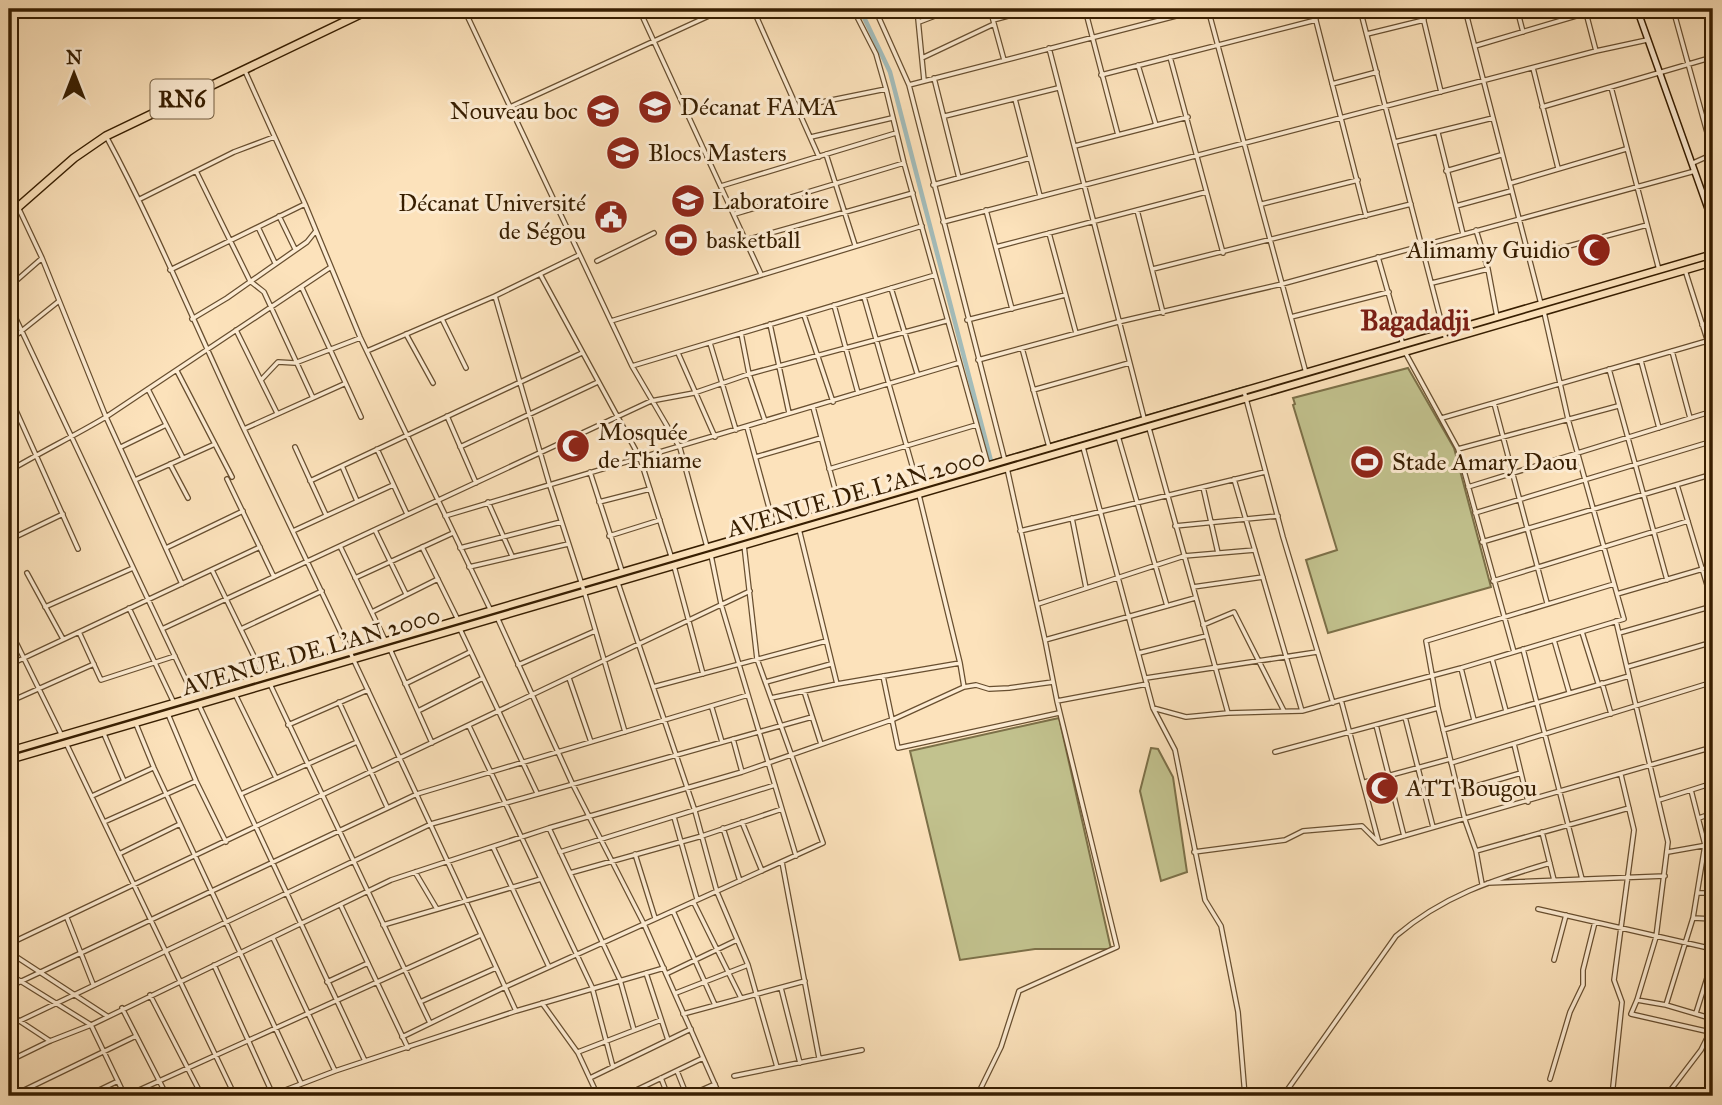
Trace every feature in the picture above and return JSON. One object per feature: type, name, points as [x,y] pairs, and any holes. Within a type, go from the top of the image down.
[{"type":"highway","name":"RN6","points":[[9,215],[74,158],[106,136],[371,9]]},
{"type":"main road","name":"AVENUE DE L'AN 2000","points":[[1445,336],[1497,317],[1713,254]]},
{"type":"main road","name":"AVENUE DE L'AN 2000","points":[[9,760],[270,684],[458,620],[774,526],[1145,420],[1245,395],[1445,336],[1544,312],[1713,262]]},
{"type":"main road","name":"AVENUE DE L'AN 2000","points":[[388,645],[460,629],[618,583],[1149,427],[1306,373],[1404,348]]},
{"type":"main road","name":"AVENUE DE L'AN 2000","points":[[9,751],[173,702],[353,656]]},
{"type":"street","points":[[464,9],[632,366],[680,448],[706,547]]},
{"type":"street","points":[[639,9],[761,274]]},
{"type":"street","points":[[510,107],[724,9]]},
{"type":"street","points":[[753,9],[819,157]]},
{"type":"street","points":[[853,9],[876,54],[946,321],[988,466]]},
{"type":"street","points":[[876,9],[909,85],[1007,469],[1059,713],[1117,947],[1019,991],[1002,1047],[977,1096]]},
{"type":"street","points":[[917,9],[924,81]]},
{"type":"street","points":[[918,23],[953,9]]},
{"type":"street","points":[[990,9],[1004,60]]},
{"type":"street","points":[[922,58],[993,22],[1035,9]]},
{"type":"street","points":[[1085,9],[1118,135]]},
{"type":"street","points":[[909,85],[1205,9],[1218,45],[1306,373]]},
{"type":"street","points":[[1313,9],[1366,216]]},
{"type":"street","points":[[1360,9],[1445,336]]},
{"type":"street","points":[[1421,9],[1441,92]]},
{"type":"street","points":[[1465,9],[1541,304]]},
{"type":"street","points":[[1517,9],[1523,32]]},
{"type":"street","points":[[1636,9],[1713,223]]},
{"type":"street","points":[[1673,9],[1713,154],[1692,163]]},
{"type":"street","points":[[1704,9],[1711,24],[1713,38]]},
{"type":"street","points":[[1475,46],[1585,11],[1596,51]]},
{"type":"street","points":[[1101,75],[1316,20]]},
{"type":"street","points":[[1367,34],[1423,20]]},
{"type":"street","points":[[943,222],[1596,51],[1647,40]]},
{"type":"street","points":[[1049,48],[1145,420]]},
{"type":"street","points":[[1170,57],[1223,253]]},
{"type":"street","points":[[1542,107],[1713,57]]},
{"type":"street","points":[[1138,65],[1156,125]]},
{"type":"street","points":[[1533,68],[1558,168]]},
{"type":"street","points":[[244,69],[305,204],[360,337],[491,611]]},
{"type":"street","points":[[1332,84],[1377,72]]},
{"type":"street","points":[[934,78],[959,178]]},
{"type":"street","points":[[1611,87],[1659,270]]},
{"type":"street","points":[[945,116],[1058,88]]},
{"type":"street","points":[[797,107],[886,89]]},
{"type":"street","points":[[1015,99],[1040,196]]},
{"type":"street","points":[[1074,146],[1188,117]]},
{"type":"street","points":[[811,137],[892,118]]},
{"type":"street","points":[[1395,142],[1493,118]]},
{"type":"street","points":[[721,186],[896,133]]},
{"type":"street","points":[[1438,133],[1463,234]]},
{"type":"street","points":[[106,136],[140,199],[192,319],[353,656],[516,1011]]},
{"type":"street","points":[[140,199],[234,152],[275,137]]},
{"type":"street","points":[[1511,183],[1627,149]]},
{"type":"street","points":[[826,154],[855,245]]},
{"type":"street","points":[[1446,171],[1502,155]]},
{"type":"street","points":[[933,184],[1030,158]]},
{"type":"street","points":[[735,214],[904,163]]},
{"type":"street","points":[[196,171],[250,281],[264,292],[313,398]]},
{"type":"street","points":[[978,360],[1118,322],[1282,284],[1695,171]]},
{"type":"street","points":[[1261,205],[1358,180]]},
{"type":"street","points":[[1455,206],[1511,191]]},
{"type":"street","points":[[996,247],[1206,192]]},
{"type":"street","points":[[747,240],[912,193]]},
{"type":"street","points":[[170,270],[305,204]]},
{"type":"street","points":[[1153,269],[1411,204]]},
{"type":"street","points":[[18,207],[42,258],[106,417],[181,584]]},
{"type":"street","points":[[986,210],[1012,309]]},
{"type":"street","points":[[1137,210],[1163,313]]},
{"type":"street","points":[[279,216],[295,249]]},
{"type":"street","points":[[1528,257],[1647,225]]},
{"type":"street","points":[[611,321],[922,226]]},
{"type":"street","points":[[258,227],[275,263]]},
{"type":"street","points":[[1476,230],[1488,270],[1497,317]]},
{"type":"street","points":[[192,319],[307,242],[315,232]]},
{"type":"street","points":[[597,261],[654,233]]},
{"type":"street","points":[[1049,233],[1077,333]]},
{"type":"street","points":[[367,351],[495,296],[579,256]]},
{"type":"street","points":[[1378,257],[1404,348],[1458,450],[1514,652]]},
{"type":"street","points":[[9,287],[42,258]]},
{"type":"street","points":[[9,471],[106,417],[331,267]]},
{"type":"street","points":[[1431,284],[1488,270]]},
{"type":"street","points":[[1685,270],[1713,358]]},
{"type":"street","points":[[540,274],[640,458],[671,558]]},
{"type":"street","points":[[632,366],[935,275]]},
{"type":"street","points":[[302,288],[361,416]]},
{"type":"street","points":[[891,288],[917,374]]},
{"type":"street","points":[[1291,317],[1389,292]]},
{"type":"street","points":[[967,320],[1065,295]]},
{"type":"street","points":[[495,296],[625,732]]},
{"type":"street","points":[[864,296],[918,486]]},
{"type":"street","points":[[9,341],[59,301]]},
{"type":"street","points":[[9,304],[194,697]]},
{"type":"street","points":[[834,306],[858,393]]},
{"type":"street","points":[[1153,708],[1186,717],[1302,711],[1461,668],[1624,619],[1568,419],[1562,382],[1544,312]]},
{"type":"street","points":[[804,314],[833,402]]},
{"type":"street","points":[[442,319],[466,368]]},
{"type":"street","points":[[162,629],[651,401],[694,393],[749,374],[946,321]]},
{"type":"street","points":[[1702,325],[1713,322]]},
{"type":"street","points":[[770,324],[789,413]]},
{"type":"street","points":[[236,330],[278,414]]},
{"type":"street","points":[[741,333],[749,374],[765,421]]},
{"type":"street","points":[[406,334],[433,383]]},
{"type":"street","points":[[262,379],[278,362],[295,363],[360,337]]},
{"type":"street","points":[[1442,418],[1707,341]]},
{"type":"street","points":[[710,343],[736,430]]},
{"type":"street","points":[[1022,348],[1049,447]]},
{"type":"street","points":[[1672,351],[1690,418]]},
{"type":"street","points":[[310,481],[582,353]]},
{"type":"street","points":[[678,353],[715,436]]},
{"type":"street","points":[[1641,361],[1659,428]]},
{"type":"street","points":[[445,516],[958,363]]},
{"type":"street","points":[[1032,390],[1129,363]]},
{"type":"street","points":[[1609,369],[1667,580]]},
{"type":"street","points":[[177,371],[215,444],[274,577]]},
{"type":"street","points":[[460,447],[598,382]]},
{"type":"street","points":[[244,429],[345,383]]},
{"type":"street","points":[[148,389],[183,458]]},
{"type":"street","points":[[9,395],[79,549]]},
{"type":"street","points":[[1245,395],[1333,703]]},
{"type":"street","points":[[1494,403],[1547,603]]},
{"type":"street","points":[[1458,450],[1619,406]]},
{"type":"street","points":[[813,407],[840,508]]},
{"type":"street","points":[[1468,487],[1713,411]]},
{"type":"street","points":[[447,416],[476,483]]},
{"type":"street","points":[[120,447],[166,425]]},
{"type":"street","points":[[829,469],[976,425]]},
{"type":"street","points":[[747,426],[774,526]]},
{"type":"street","points":[[1149,427],[1228,713]]},
{"type":"street","points":[[1118,436],[1167,606]]},
{"type":"street","points":[[756,457],[821,438]]},
{"type":"street","points":[[1475,513],[1713,441]]},
{"type":"street","points":[[135,480],[215,444]]},
{"type":"street","points":[[295,447],[326,515]]},
{"type":"street","points":[[1083,447],[1153,708],[1175,750],[1205,900],[1222,926],[1238,1012],[1245,1096]]},
{"type":"street","points":[[377,449],[408,514]]},
{"type":"street","points":[[170,464],[188,498]]},
{"type":"street","points":[[342,466],[358,501]]},
{"type":"street","points":[[590,472],[623,572]]},
{"type":"street","points":[[1020,531],[1265,472]]},
{"type":"street","points":[[1482,542],[1713,474]]},
{"type":"street","points":[[1234,479],[1302,711]]},
{"type":"street","points":[[293,531],[393,485]]},
{"type":"street","points":[[1619,633],[1713,606],[1676,485]]},
{"type":"street","points":[[1203,487],[1218,553]]},
{"type":"street","points":[[599,502],[650,489]]},
{"type":"street","points":[[919,495],[964,687]]},
{"type":"street","points":[[488,502],[512,556]]},
{"type":"street","points":[[166,548],[243,511]]},
{"type":"street","points":[[9,540],[63,514]]},
{"type":"street","points":[[1175,526],[1278,516]]},
{"type":"street","points":[[1072,518],[1086,588]]},
{"type":"street","points":[[609,536],[660,520]]},
{"type":"street","points":[[1493,581],[1688,521]]},
{"type":"street","points":[[460,548],[561,522]]},
{"type":"street","points":[[799,529],[837,684]]},
{"type":"street","points":[[375,530],[407,595]]},
{"type":"street","points":[[355,578],[453,533]]},
{"type":"street","points":[[469,567],[568,544]]},
{"type":"street","points":[[402,1037],[505,987],[823,843],[757,659],[744,545]]},
{"type":"street","points":[[340,546],[432,743]]},
{"type":"street","points":[[9,665],[260,547]]},
{"type":"street","points":[[422,547],[458,620]]},
{"type":"street","points":[[1037,604],[1184,556],[1255,550]]},
{"type":"street","points":[[711,555],[721,604],[796,856]]},
{"type":"street","points":[[674,566],[703,674]]},
{"type":"street","points":[[1617,594],[1713,566]]},
{"type":"street","points":[[45,607],[133,568]]},
{"type":"street","points":[[212,570],[264,677]]},
{"type":"street","points":[[27,573],[63,639]]},
{"type":"street","points":[[1193,587],[1263,578]]},
{"type":"street","points":[[372,612],[438,579]]},
{"type":"street","points":[[618,583],[695,811],[717,892],[748,965],[777,1067]]},
{"type":"street","points":[[1482,884],[1476,851],[1465,820],[1438,708],[1427,640],[1614,584]]},
{"type":"street","points":[[241,629],[322,591]]},
{"type":"street","points":[[9,944],[750,591]]},
{"type":"street","points":[[1045,639],[1195,598]]},
{"type":"street","points":[[129,608],[173,702]]},
{"type":"street","points":[[1203,625],[1234,612],[1284,711]]},
{"type":"street","points":[[497,617],[557,752],[644,924],[720,1096]]},
{"type":"street","points":[[1616,621],[1668,842],[1656,937],[1631,1014],[1710,1032]]},
{"type":"street","points":[[9,628],[235,1096]]},
{"type":"street","points":[[460,629],[537,793]]},
{"type":"street","points":[[518,665],[595,631]]},
{"type":"street","points":[[79,632],[101,680],[175,656]]},
{"type":"street","points":[[1582,632],[1611,714]]},
{"type":"street","points":[[1139,653],[1206,636]]},
{"type":"street","points":[[1554,640],[1569,693]]},
{"type":"street","points":[[653,687],[826,641]]},
{"type":"street","points":[[1627,667],[1713,642]]},
{"type":"street","points":[[1524,649],[1582,879]]},
{"type":"street","points":[[405,684],[471,652]]},
{"type":"street","points":[[1145,678],[1317,652]]},
{"type":"street","points":[[1492,659],[1506,711]]},
{"type":"street","points":[[771,698],[960,663]]},
{"type":"street","points":[[9,702],[94,664]]},
{"type":"street","points":[[765,682],[831,664]]},
{"type":"street","points":[[1461,668],[1475,720]]},
{"type":"street","points":[[883,676],[898,748],[1059,713]]},
{"type":"street","points":[[1443,730],[1629,676]]},
{"type":"street","points":[[418,711],[483,678]]},
{"type":"street","points":[[569,678],[591,742]]},
{"type":"street","points":[[9,1061],[302,925],[368,890],[415,872],[549,828],[743,772],[894,719],[964,687],[976,685],[989,689],[1009,688],[1053,682]]},
{"type":"street","points":[[1364,782],[1514,744],[1713,682]]},
{"type":"street","points":[[270,684],[431,1024]]},
{"type":"street","points":[[1057,701],[1147,684]]},
{"type":"street","points":[[288,725],[368,690]]},
{"type":"street","points":[[804,691],[821,744]]},
{"type":"street","points":[[235,694],[276,778]]},
{"type":"street","points":[[9,987],[417,794],[712,708],[748,695]]},
{"type":"street","points":[[1340,700],[1379,843]]},
{"type":"street","points":[[339,702],[387,807]]},
{"type":"street","points":[[199,704],[365,1061]]},
{"type":"street","points":[[712,708],[722,742]]},
{"type":"street","points":[[1275,752],[1438,708]]},
{"type":"street","points":[[167,713],[226,842]]},
{"type":"street","points":[[9,1026],[431,824],[812,717]]},
{"type":"street","points":[[1405,717],[1434,828]]},
{"type":"street","points":[[135,722],[301,1084]]},
{"type":"street","points":[[1376,725],[1404,836]]},
{"type":"street","points":[[469,726],[592,987],[613,1066]]},
{"type":"street","points":[[103,732],[124,781]]},
{"type":"street","points":[[733,739],[743,772]]},
{"type":"street","points":[[241,794],[357,742]]},
{"type":"street","points":[[1514,744],[1528,802]]},
{"type":"street","points":[[1379,843],[1713,747]]},
{"type":"street","points":[[92,796],[154,768]]},
{"type":"street","points":[[1459,791],[1521,773]]},
{"type":"street","points":[[1612,1096],[1622,1002],[1614,980],[1634,831],[1621,775]]},
{"type":"street","points":[[104,822],[197,781]]},
{"type":"street","points":[[1658,800],[1713,783]]},
{"type":"street","points":[[560,852],[775,785]]},
{"type":"street","points":[[1666,1005],[1693,918],[1705,845],[1691,790]]},
{"type":"street","points":[[1476,851],[1630,808]]},
{"type":"street","points":[[570,873],[702,836],[782,809]]},
{"type":"street","points":[[1698,818],[1713,813]]},
{"type":"street","points":[[674,817],[696,901],[741,998]]},
{"type":"street","points":[[742,822],[762,871]]},
{"type":"street","points":[[119,854],[180,824]]},
{"type":"street","points":[[1194,852],[1285,840],[1303,831],[1362,827],[1379,843]]},
{"type":"street","points":[[549,828],[620,980],[634,1030]]},
{"type":"street","points":[[723,828],[740,881]]},
{"type":"street","points":[[1542,832],[1553,880]]},
{"type":"street","points":[[1668,852],[1713,844]]},
{"type":"street","points":[[493,847],[549,967]]},
{"type":"street","points":[[635,854],[655,919]]},
{"type":"street","points":[[782,862],[820,1059]]},
{"type":"street","points":[[1283,1096],[1396,936],[1414,920],[1482,884],[1550,863]]},
{"type":"street","points":[[415,872],[437,909]]},
{"type":"street","points":[[1482,884],[1665,876]]},
{"type":"street","points":[[383,925],[541,879]]},
{"type":"street","points":[[1698,893],[1713,893]]},
{"type":"street","points":[[341,906],[408,1048]]},
{"type":"street","points":[[1538,909],[1713,949]]},
{"type":"street","points":[[673,911],[715,1005]]},
{"type":"street","points":[[1554,960],[1566,915]]},
{"type":"street","points":[[67,918],[94,985]]},
{"type":"street","points":[[1693,918],[1713,919]]},
{"type":"street","points":[[1550,1079],[1570,1012],[1583,985],[1583,970],[1595,922]]},
{"type":"street","points":[[9,974],[91,1025],[126,1096],[481,935]]},
{"type":"street","points":[[273,938],[335,1071]]},
{"type":"street","points":[[666,974],[738,940]]},
{"type":"street","points":[[9,952],[107,1016]]},
{"type":"street","points":[[1696,1013],[1713,959]]},
{"type":"street","points":[[327,982],[368,963]]},
{"type":"street","points":[[214,965],[271,1096],[335,1071],[516,1011],[664,968]]},
{"type":"street","points":[[676,993],[748,965]]},
{"type":"street","points":[[420,1002],[496,968]]},
{"type":"street","points":[[646,973],[668,1040]]},
{"type":"street","points":[[683,1014],[805,981]]},
{"type":"street","points":[[781,988],[800,1063]]},
{"type":"street","points":[[150,995],[202,1096]]},
{"type":"street","points":[[1637,1000],[1666,1005],[1713,1019]]},
{"type":"street","points":[[542,1003],[578,1053],[598,1096]]},
{"type":"street","points":[[122,1009],[167,1096]]},
{"type":"street","points":[[9,1014],[50,1041]]},
{"type":"street","points":[[578,1053],[661,1020]]},
{"type":"street","points":[[1666,1096],[1701,1050],[1713,1026]]},
{"type":"street","points":[[590,1078],[691,1029]]},
{"type":"street","points":[[1710,1032],[1713,1055]]},
{"type":"street","points":[[9,1090],[17,1095],[136,1036]]},
{"type":"street","points":[[734,1076],[862,1049]]},
{"type":"street","points":[[624,1096],[703,1058]]},
{"type":"street","points":[[677,1071],[688,1096],[715,1084]]},
{"type":"street","points":[[661,1078],[668,1096]]},
{"type":"street","points":[[87,1096],[118,1081]]},
{"type":"street","points":[[281,1092],[287,1096]]},
{"type":"green space","name":"basketball","points":[[681,227],[692,249],[681,254],[670,232]]},
{"type":"green space","points":[[1408,368],[1454,448],[1491,587],[1328,633],[1306,560],[1337,550],[1293,398]]},
{"type":"green space","points":[[1059,718],[1111,949],[1035,949],[960,960],[910,751]]},
{"type":"green space","points":[[1151,748],[1158,749],[1173,777],[1187,872],[1161,881],[1140,791]]},
{"type":"waterway","points":[[860,9],[890,72],[991,461]]},
{"type":"waterway","points":[[991,461],[1248,386]]},
{"type":"place","name":"Décanat FAMA","points":[[655,107]]},
{"type":"place","name":"Nouveau boc","points":[[603,111]]},
{"type":"place","name":"Blocs Masters","points":[[623,153]]},
{"type":"place","name":"Laboratoire","points":[[688,201]]},
{"type":"place","name":"Décanat Université de Ségou","points":[[611,217]]},
{"type":"place","name":"basketball","points":[[681,240]]},
{"type":"place","name":"Alimamy Guidio","points":[[1594,250]]},
{"type":"place","name":"Mosquée de Thiame","points":[[573,446]]},
{"type":"place","name":"Stade Amary Daou","points":[[1367,462]]},
{"type":"place","name":"ATT Bougou","points":[[1382,788]]},
{"type":"district","name":"Bagadadji","points":[[1415,320]]}]
